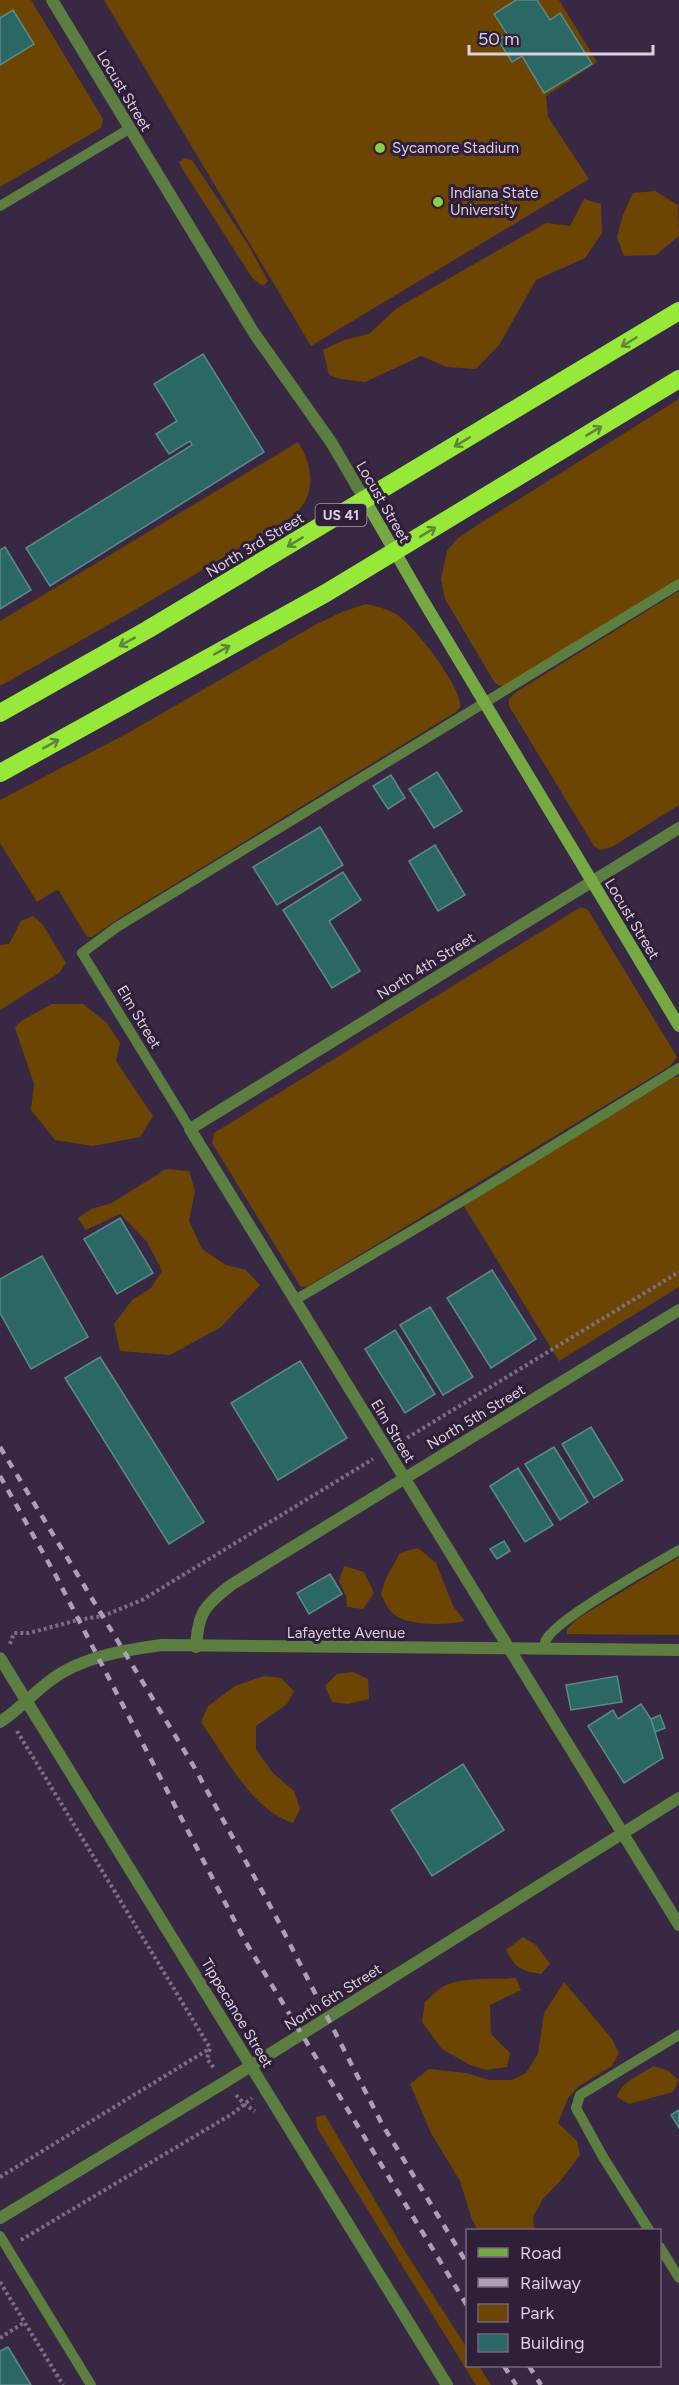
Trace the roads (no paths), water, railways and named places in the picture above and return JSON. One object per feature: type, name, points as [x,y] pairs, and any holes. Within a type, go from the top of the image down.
[{"type":"highway","name":"North 3rd Street","points":[[0,713],[147,630],[679,311]]},
{"type":"highway","points":[[0,773],[326,593],[679,379]]},
{"type":"street","name":"Locust Street","points":[[52,0],[254,333],[331,442],[591,882],[679,1026]]},
{"type":"street","name":"North 4th Street","points":[[190,1129],[679,828]]},
{"type":"street","name":"Elm Street","points":[[190,1129],[679,1926]]},
{"type":"street","name":"North 5th Street","points":[[196,1647],[197,1624],[203,1611],[231,1585],[679,1310]]},
{"type":"street","name":"Lafayette Avenue","points":[[27,1701],[51,1679],[72,1667],[124,1651],[162,1645],[679,1650]]},
{"type":"street","name":"Tippecanoe Street","points":[[2,1660],[447,2385]]},
{"type":"street","points":[[4,1720],[27,1701]]},
{"type":"street","name":"North 6th Street","points":[[0,2218],[251,2066],[679,1798]]},
{"type":"lane","points":[[0,206],[129,129]]},
{"type":"lane","points":[[486,703],[679,584]]},
{"type":"lane","name":"Elm Street","points":[[190,1129],[82,953],[117,927],[486,703]]},
{"type":"lane","points":[[295,1300],[476,1193],[679,1068]]},
{"type":"lane","points":[[544,1649],[546,1640],[569,1619],[679,1550]]},
{"type":"lane","points":[[648,2229],[603,2157],[576,2108],[580,2095],[679,2035]]},
{"type":"lane","points":[[0,2236],[91,2385]]},
{"type":"lane","points":[[661,2249],[679,2278]]},
{"type":"railway","points":[[0,1447],[193,1765],[273,1911],[382,2124],[466,2262]]},
{"type":"railway","points":[[0,1476],[56,1576],[245,1941],[466,2304]]},
{"type":"railway","points":[[505,2367],[516,2385]]},
{"type":"railway","points":[[530,2367],[541,2385]]},
{"type":"place","name":"Sycamore Stadium","points":[[380,148]]},
{"type":"place","name":"Indiana State University","points":[[438,202]]}]
